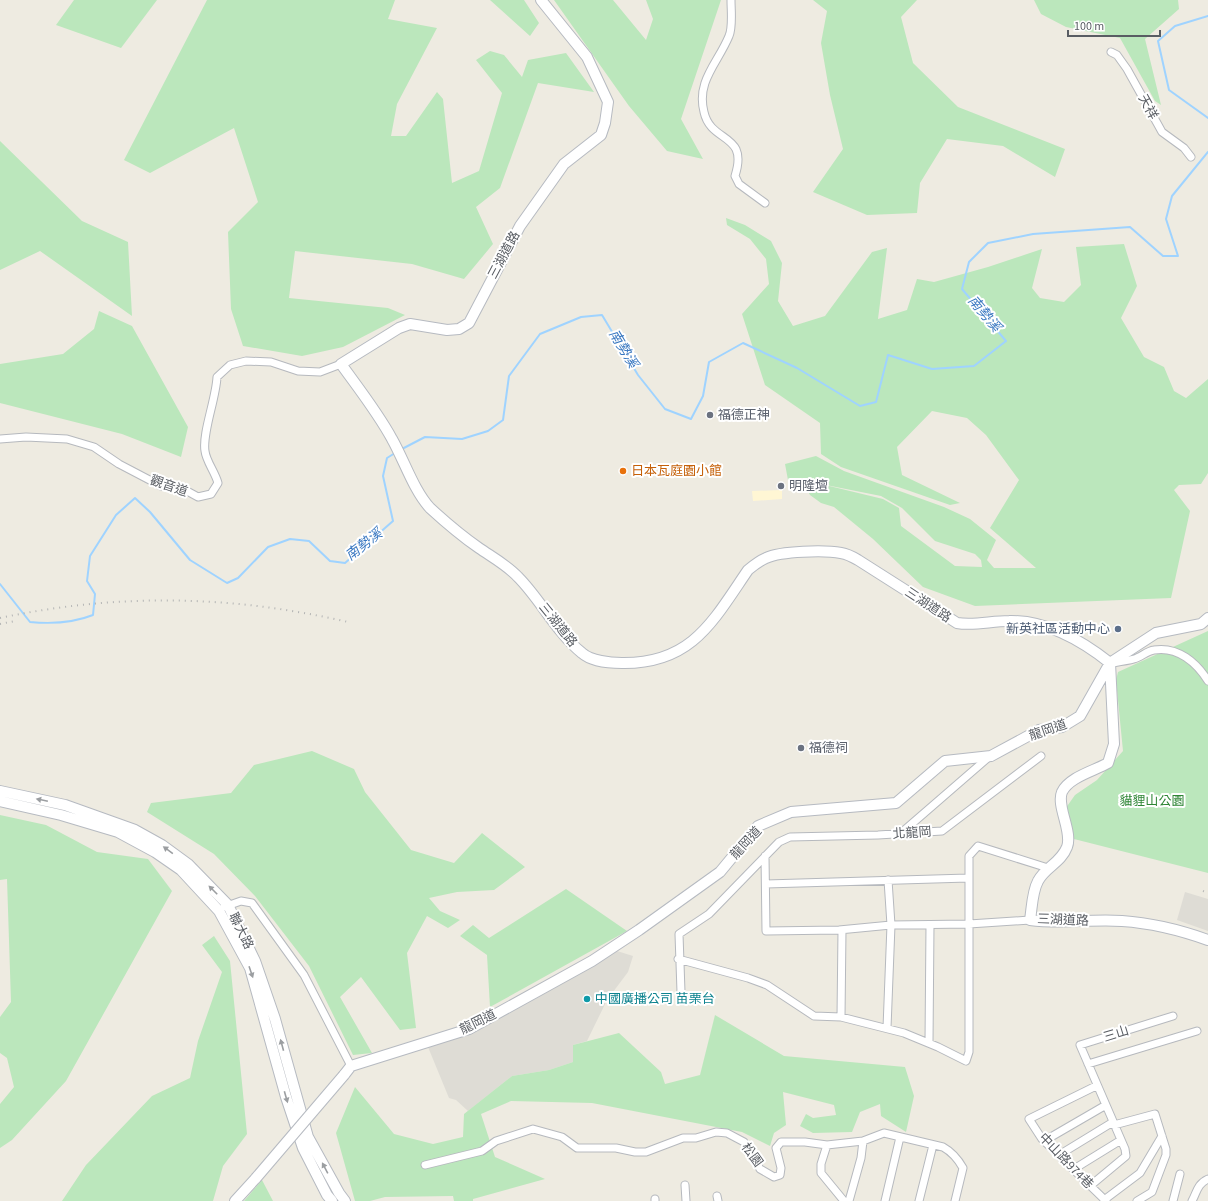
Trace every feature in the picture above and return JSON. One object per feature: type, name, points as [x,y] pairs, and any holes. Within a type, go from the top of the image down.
[{"type":"street","name":"三湖道路","points":[[541,0],[587,57],[608,102],[605,123],[601,135],[564,164],[520,226],[469,323],[459,329],[447,330],[410,324],[399,328],[341,364],[381,419],[421,494],[430,507],[479,548],[490,554],[512,572],[528,587],[570,643],[583,654],[594,659],[617,663],[640,663],[674,653],[688,646],[709,626],[748,570],[757,562],[768,557],[781,554],[828,552],[842,553],[858,560],[957,623],[970,625],[988,621],[1011,620],[1042,625],[1073,637],[1110,663],[1114,744],[1108,763],[1073,781],[1062,792],[1061,802],[1068,845],[1060,860],[1048,868],[1037,881],[1032,901],[1030,920],[1048,922],[1142,922],[1175,928],[1208,940]]},
{"type":"street","points":[[731,0],[730,35],[706,79],[701,94],[704,113],[710,127],[731,141],[738,153],[738,165],[734,176],[738,184],[765,203]]},
{"type":"street","name":"天祥","points":[[1111,52],[1117,55],[1127,69],[1162,132],[1184,148],[1190,157]]},
{"type":"street","name":"觀音道","points":[[0,439],[26,436],[66,439],[94,447],[119,464],[161,486],[187,491],[198,497],[211,494],[218,483],[204,452],[204,439],[216,390],[217,377],[230,365],[246,360],[271,362],[298,371],[320,372],[341,364]]},
{"type":"street","name":"龍岡道","points":[[351,1066],[469,1029],[592,961],[639,930],[720,872],[758,826],[791,812],[896,803],[945,762],[991,756],[1039,730],[1062,728],[1080,716],[1110,663],[1156,634],[1201,624],[1208,618]]},
{"type":"street","points":[[1110,663],[1133,660],[1154,650],[1173,652],[1190,659],[1201,670],[1208,681]]},
{"type":"street","points":[[900,834],[991,756]]},
{"type":"street","name":"北龍岡","points":[[681,992],[678,959],[679,934],[709,914],[779,842],[790,837],[900,834],[942,831],[1041,756]]},
{"type":"street","name":"聯大路","points":[[0,790],[65,805],[155,852],[195,878],[228,905],[255,961],[275,1019],[308,1137],[338,1193],[345,1201]]},
{"type":"street","name":"聯大路","points":[[0,801],[61,815],[92,819]]},
{"type":"street","points":[[61,815],[65,805]]},
{"type":"street","points":[[678,959],[748,978],[767,985],[814,1016],[841,1017],[887,1028],[929,1043],[966,1061],[969,1052],[969,856],[978,846],[1048,868]]},
{"type":"street","points":[[765,856],[766,931],[842,930],[891,925],[969,924],[1030,920]]},
{"type":"street","name":"聯大路","points":[[195,878],[219,911],[250,968],[286,1097],[303,1148],[327,1196],[332,1201]]},
{"type":"street","points":[[766,884],[968,878]]},
{"type":"street","points":[[887,1028],[891,925],[888,880]]},
{"type":"street","points":[[219,911],[228,905],[241,901],[252,903],[304,975],[351,1066],[235,1201]]},
{"type":"street","points":[[929,1043],[930,925]]},
{"type":"street","points":[[841,1017],[842,930]]},
{"type":"street","name":"三山","points":[[1090,1186],[1126,1156],[1121,1140],[1106,1104],[1096,1086],[1080,1045],[1173,1016]]},
{"type":"street","name":"三山","points":[[1088,1064],[1197,1031]]},
{"type":"street","name":"中山路974巷","points":[[1096,1086],[1029,1119],[1044,1141],[1105,1200]]},
{"type":"street","points":[[1044,1141],[1106,1104]]},
{"type":"street","points":[[1059,1155],[1114,1124],[1155,1114],[1166,1149],[1166,1155],[1156,1186],[1152,1192],[1138,1201]]},
{"type":"street","name":"松園","points":[[425,1165],[482,1151],[496,1141],[533,1129],[562,1137],[577,1148],[616,1148],[635,1152],[646,1152],[683,1138],[696,1138],[716,1132],[727,1133],[744,1142],[760,1169],[774,1177],[780,1175],[781,1168],[776,1148],[781,1142],[805,1142],[827,1145],[863,1141],[884,1133],[933,1145],[949,1151],[958,1159],[963,1168],[955,1201]]},
{"type":"street","points":[[1105,1200],[1140,1174],[1162,1136]]},
{"type":"street","points":[[885,1201],[900,1137]]},
{"type":"street","points":[[1074,1169],[1121,1140]]},
{"type":"street","points":[[849,1201],[861,1158],[863,1141]]},
{"type":"street","points":[[827,1145],[821,1164],[821,1173],[836,1189],[844,1201]]},
{"type":"street","points":[[919,1201],[933,1145]]},
{"type":"street","points":[[1173,1201],[1180,1174]]},
{"type":"street","points":[[1192,1201],[1203,1181],[1208,1179]]},
{"type":"street","points":[[684,1185],[686,1201]]},
{"type":"shaded area","points":[[782,490],[782,499],[753,501],[752,491]]},
{"type":"shaded area","points":[[1185,892],[1208,899],[1208,931],[1177,920]]},
{"type":"shaded area","points":[[617,951],[633,956],[628,972],[607,1000],[587,1041],[573,1045],[573,1062],[549,1070],[512,1076],[468,1111],[456,1100],[449,1098],[428,1047],[483,1026]]},
{"type":"green space","points":[[74,0],[157,0],[121,48],[56,25]]},
{"type":"green space","points":[[207,0],[395,0],[388,19],[437,28],[397,104],[391,136],[406,136],[437,92],[443,99],[452,183],[479,171],[502,93],[476,60],[490,51],[504,55],[522,77],[528,60],[566,53],[594,92],[538,83],[500,188],[476,207],[493,244],[464,279],[412,264],[295,251],[289,298],[388,308],[405,315],[343,347],[302,356],[243,346],[231,309],[228,232],[258,202],[234,128],[150,173],[124,160]]},
{"type":"green space","points":[[490,0],[524,0],[539,23],[530,36]]},
{"type":"green space","points":[[554,0],[613,0],[646,40],[653,19],[646,0],[721,0],[681,119],[703,159],[667,151],[629,106]]},
{"type":"green space","points":[[813,0],[917,0],[901,17],[913,63],[958,107],[1065,149],[1055,177],[1003,146],[947,139],[920,183],[917,213],[867,215],[813,192],[843,149],[830,95],[821,43],[827,11]]},
{"type":"green space","points":[[1034,0],[1178,0],[1179,9],[1145,39],[1161,105],[1155,101],[1120,38],[1066,27],[1041,14]]},
{"type":"green space","points":[[0,141],[82,221],[128,242],[132,316],[40,251],[0,270]]},
{"type":"green space","points":[[726,218],[745,225],[771,241],[782,263],[778,301],[793,326],[825,316],[872,252],[887,248],[878,319],[907,310],[917,279],[934,282],[988,267],[1042,249],[1032,288],[1040,298],[1064,302],[1081,285],[1076,247],[1124,244],[1137,286],[1121,318],[1144,357],[1164,367],[1174,391],[1186,398],[1208,379],[1208,473],[1201,484],[1179,485],[1174,490],[1190,511],[1171,598],[975,606],[923,587],[873,539],[834,507],[821,503],[810,495],[806,488],[807,480],[788,480],[785,464],[816,456],[844,471],[944,507],[970,519],[996,540],[987,560],[994,568],[1036,568],[990,528],[1019,480],[986,435],[967,418],[932,411],[897,447],[902,475],[960,503],[950,505],[841,467],[821,454],[820,423],[765,385],[742,314],[769,284],[766,259],[750,239],[727,225]],"holes":[[[821,484],[881,496],[902,508],[935,541],[975,554],[981,560],[982,567],[955,566],[901,526],[899,508],[883,499]]]},
{"type":"green space","points":[[99,311],[132,326],[188,427],[181,457],[122,434],[0,403],[0,364],[63,354],[94,329]]},
{"type":"green space","name":"貓貍山公園","points":[[1208,631],[1208,873],[1074,839],[1063,812],[1075,795],[1097,780],[1123,751],[1116,680],[1118,672]]},
{"type":"green space","points":[[312,751],[354,769],[365,792],[411,850],[454,863],[482,833],[525,867],[494,890],[457,892],[429,898],[440,911],[460,920],[448,928],[427,916],[407,953],[416,1028],[400,1030],[361,977],[340,997],[372,1053],[353,1055],[309,966],[255,896],[214,854],[147,812],[151,803],[231,793],[254,765]]},
{"type":"green space","points":[[0,815],[46,825],[97,852],[148,859],[172,891],[66,1081],[12,1140],[0,1148],[0,1104],[14,1087],[7,1058],[0,1053],[0,1017],[11,1002],[7,879],[0,880]]},
{"type":"green space","points":[[566,889],[627,931],[490,1007],[487,955],[460,936],[473,925],[489,938]]},
{"type":"green space","points":[[214,936],[230,961],[247,1134],[223,1166],[213,1201],[62,1201],[86,1165],[152,1096],[190,1078],[198,1041],[222,972],[202,945]]},
{"type":"green space","points":[[715,1015],[784,1056],[905,1067],[914,1096],[906,1132],[881,1116],[880,1104],[860,1112],[852,1132],[813,1133],[800,1126],[806,1114],[813,1118],[836,1115],[834,1105],[783,1092],[786,1125],[774,1133],[770,1146],[742,1132],[592,1103],[511,1101],[481,1114],[495,1157],[545,1179],[473,1199],[473,1201],[454,1201],[453,1196],[385,1197],[370,1201],[355,1201],[336,1133],[355,1087],[394,1134],[433,1144],[463,1137],[464,1114],[512,1076],[549,1070],[573,1062],[573,1045],[619,1033],[661,1072],[665,1084],[700,1075]]},
{"type":"green space","points":[[262,1180],[273,1201],[244,1201]]},
{"type":"waterway","name":"南勢溪","points":[[1208,16],[1175,26],[1158,41],[1169,90],[1208,118]]},
{"type":"waterway","name":"南勢溪","points":[[400,450],[425,437],[462,439],[488,431],[503,420],[509,376],[540,334],[581,317],[602,315],[638,375],[665,409],[691,419],[703,396],[709,362],[743,343],[797,368],[860,406],[876,402],[888,355],[932,369],[974,366],[1006,341],[962,289],[969,262],[988,243],[1033,234],[1130,227],[1163,256],[1178,256],[1166,219],[1172,196],[1208,152]]},
{"type":"waterway","name":"南勢溪","points":[[0,584],[30,622],[62,622],[78,620],[93,615],[95,594],[87,581],[90,556],[116,515],[135,498],[150,512],[190,560],[227,583],[238,578],[268,547],[290,539],[309,541],[330,561],[345,563],[393,521],[383,476],[387,458],[395,453]]},
{"type":"railway","points":[[0,618],[88,604],[174,600],[261,606],[348,622]]},
{"type":"railway","points":[[0,624],[15,621]]},
{"type":"railway","points":[[1203,891],[1208,893]]},
{"type":"place","name":"福德正神","points":[[710,415]]},
{"type":"place","name":"日本瓦庭園小館","points":[[623,471]]},
{"type":"place","name":"明隆壇","points":[[781,486]]},
{"type":"place","name":"新英社區活動中心","points":[[1118,629]]},
{"type":"place","name":"福德祠","points":[[801,748]]},
{"type":"place","name":"中國廣播公司 苗栗台","points":[[587,999]]}]
